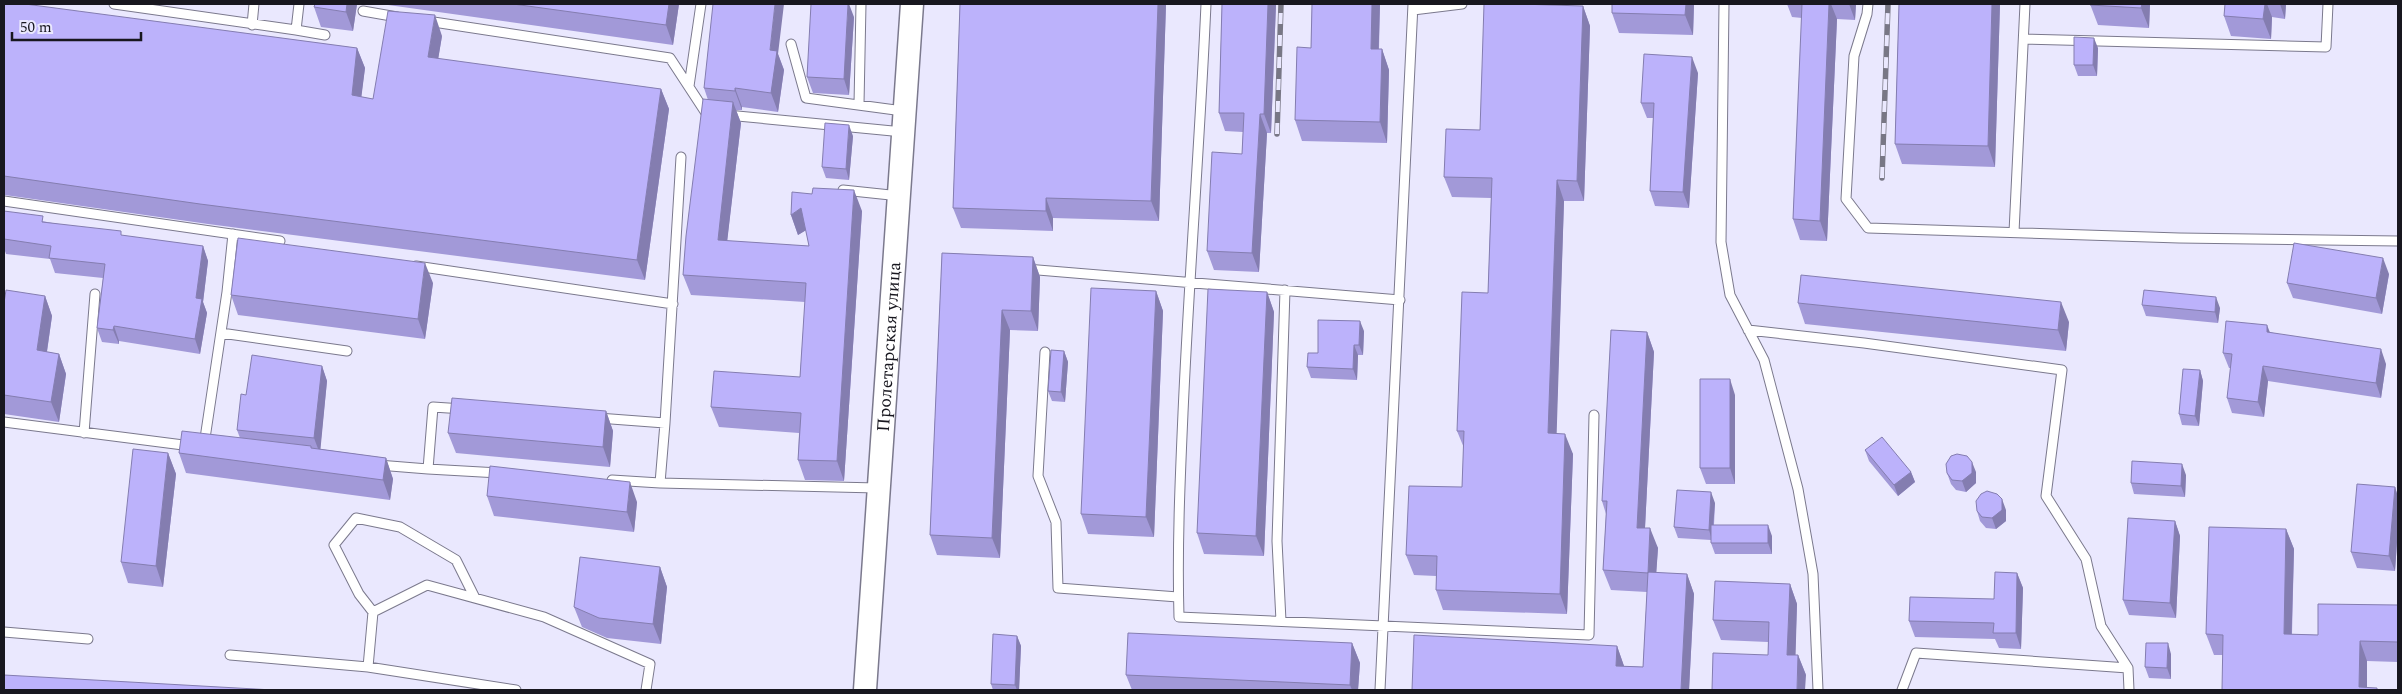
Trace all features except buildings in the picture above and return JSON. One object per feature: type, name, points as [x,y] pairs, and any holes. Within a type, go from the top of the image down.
[{"type":"street","name":"Пролетарская улица","points":[[864,690],[877,488],[910,64],[912,4]]},
{"type":"lane","points":[[114,4],[252,25],[281,27],[325,35]]},
{"type":"lane","points":[[252,25],[254,4]]},
{"type":"lane","points":[[296,30],[299,4]]},
{"type":"lane","points":[[689,86],[701,4]]},
{"type":"lane","points":[[859,104],[861,4]]},
{"type":"lane","points":[[1206,4],[1200,143],[1189,282],[1177,557],[1179,618],[1281,621],[1383,628],[1589,635],[1594,415]]},
{"type":"lane","points":[[1380,690],[1413,7],[1462,4]]},
{"type":"lane","points":[[1724,4],[1721,242],[1730,295],[1764,360],[1798,489],[1813,574],[1818,690]]},
{"type":"lane","points":[[1868,4],[1867,14],[1854,56],[1846,199],[1868,228],[2179,238],[2398,241]]},
{"type":"lane","points":[[2014,232],[2025,4]]},
{"type":"lane","points":[[2024,39],[2326,47],[2328,4]]},
{"type":"lane","points":[[363,12],[402,17]]},
{"type":"lane","points":[[422,20],[670,58],[706,113],[905,122]]},
{"type":"lane","points":[[791,44],[806,98],[859,104],[905,122]]},
{"type":"lane","points":[[660,483],[681,157]]},
{"type":"lane","points":[[834,189],[900,196]]},
{"type":"lane","points":[[4,201],[280,241]]},
{"type":"lane","points":[[204,447],[233,234]]},
{"type":"lane","points":[[410,265],[673,304]]},
{"type":"lane","points":[[1017,268],[1400,300]]},
{"type":"lane","points":[[1281,621],[1277,541],[1285,290]]},
{"type":"lane","points":[[84,433],[95,294]]},
{"type":"lane","points":[[1748,330],[1864,343],[2062,370],[2046,496],[2086,559],[2101,626],[2128,668],[2129,690]]},
{"type":"lane","points":[[221,333],[346,351]]},
{"type":"lane","points":[[1045,352],[1038,476],[1056,522],[1058,588],[1178,597]]},
{"type":"lane","points":[[428,469],[433,407],[472,409]]},
{"type":"lane","points":[[588,418],[665,423]]},
{"type":"lane","points":[[4,422],[214,449]]},
{"type":"lane","points":[[370,464],[505,474]]},
{"type":"lane","points":[[602,480],[877,488]]},
{"type":"lane","points":[[368,667],[374,612],[359,594],[334,545],[356,518],[400,527],[456,560],[475,598]]},
{"type":"lane","points":[[374,612],[427,585],[544,617],[650,664],[646,690]]},
{"type":"lane","points":[[4,632],[88,639]]},
{"type":"lane","points":[[1902,690],[1916,653],[2128,668]]},
{"type":"lane","points":[[230,655],[368,667],[516,690]]},
{"type":"railway","points":[[1277,134],[1281,4]]},
{"type":"railway","points":[[1882,178],[1888,4]]}]
